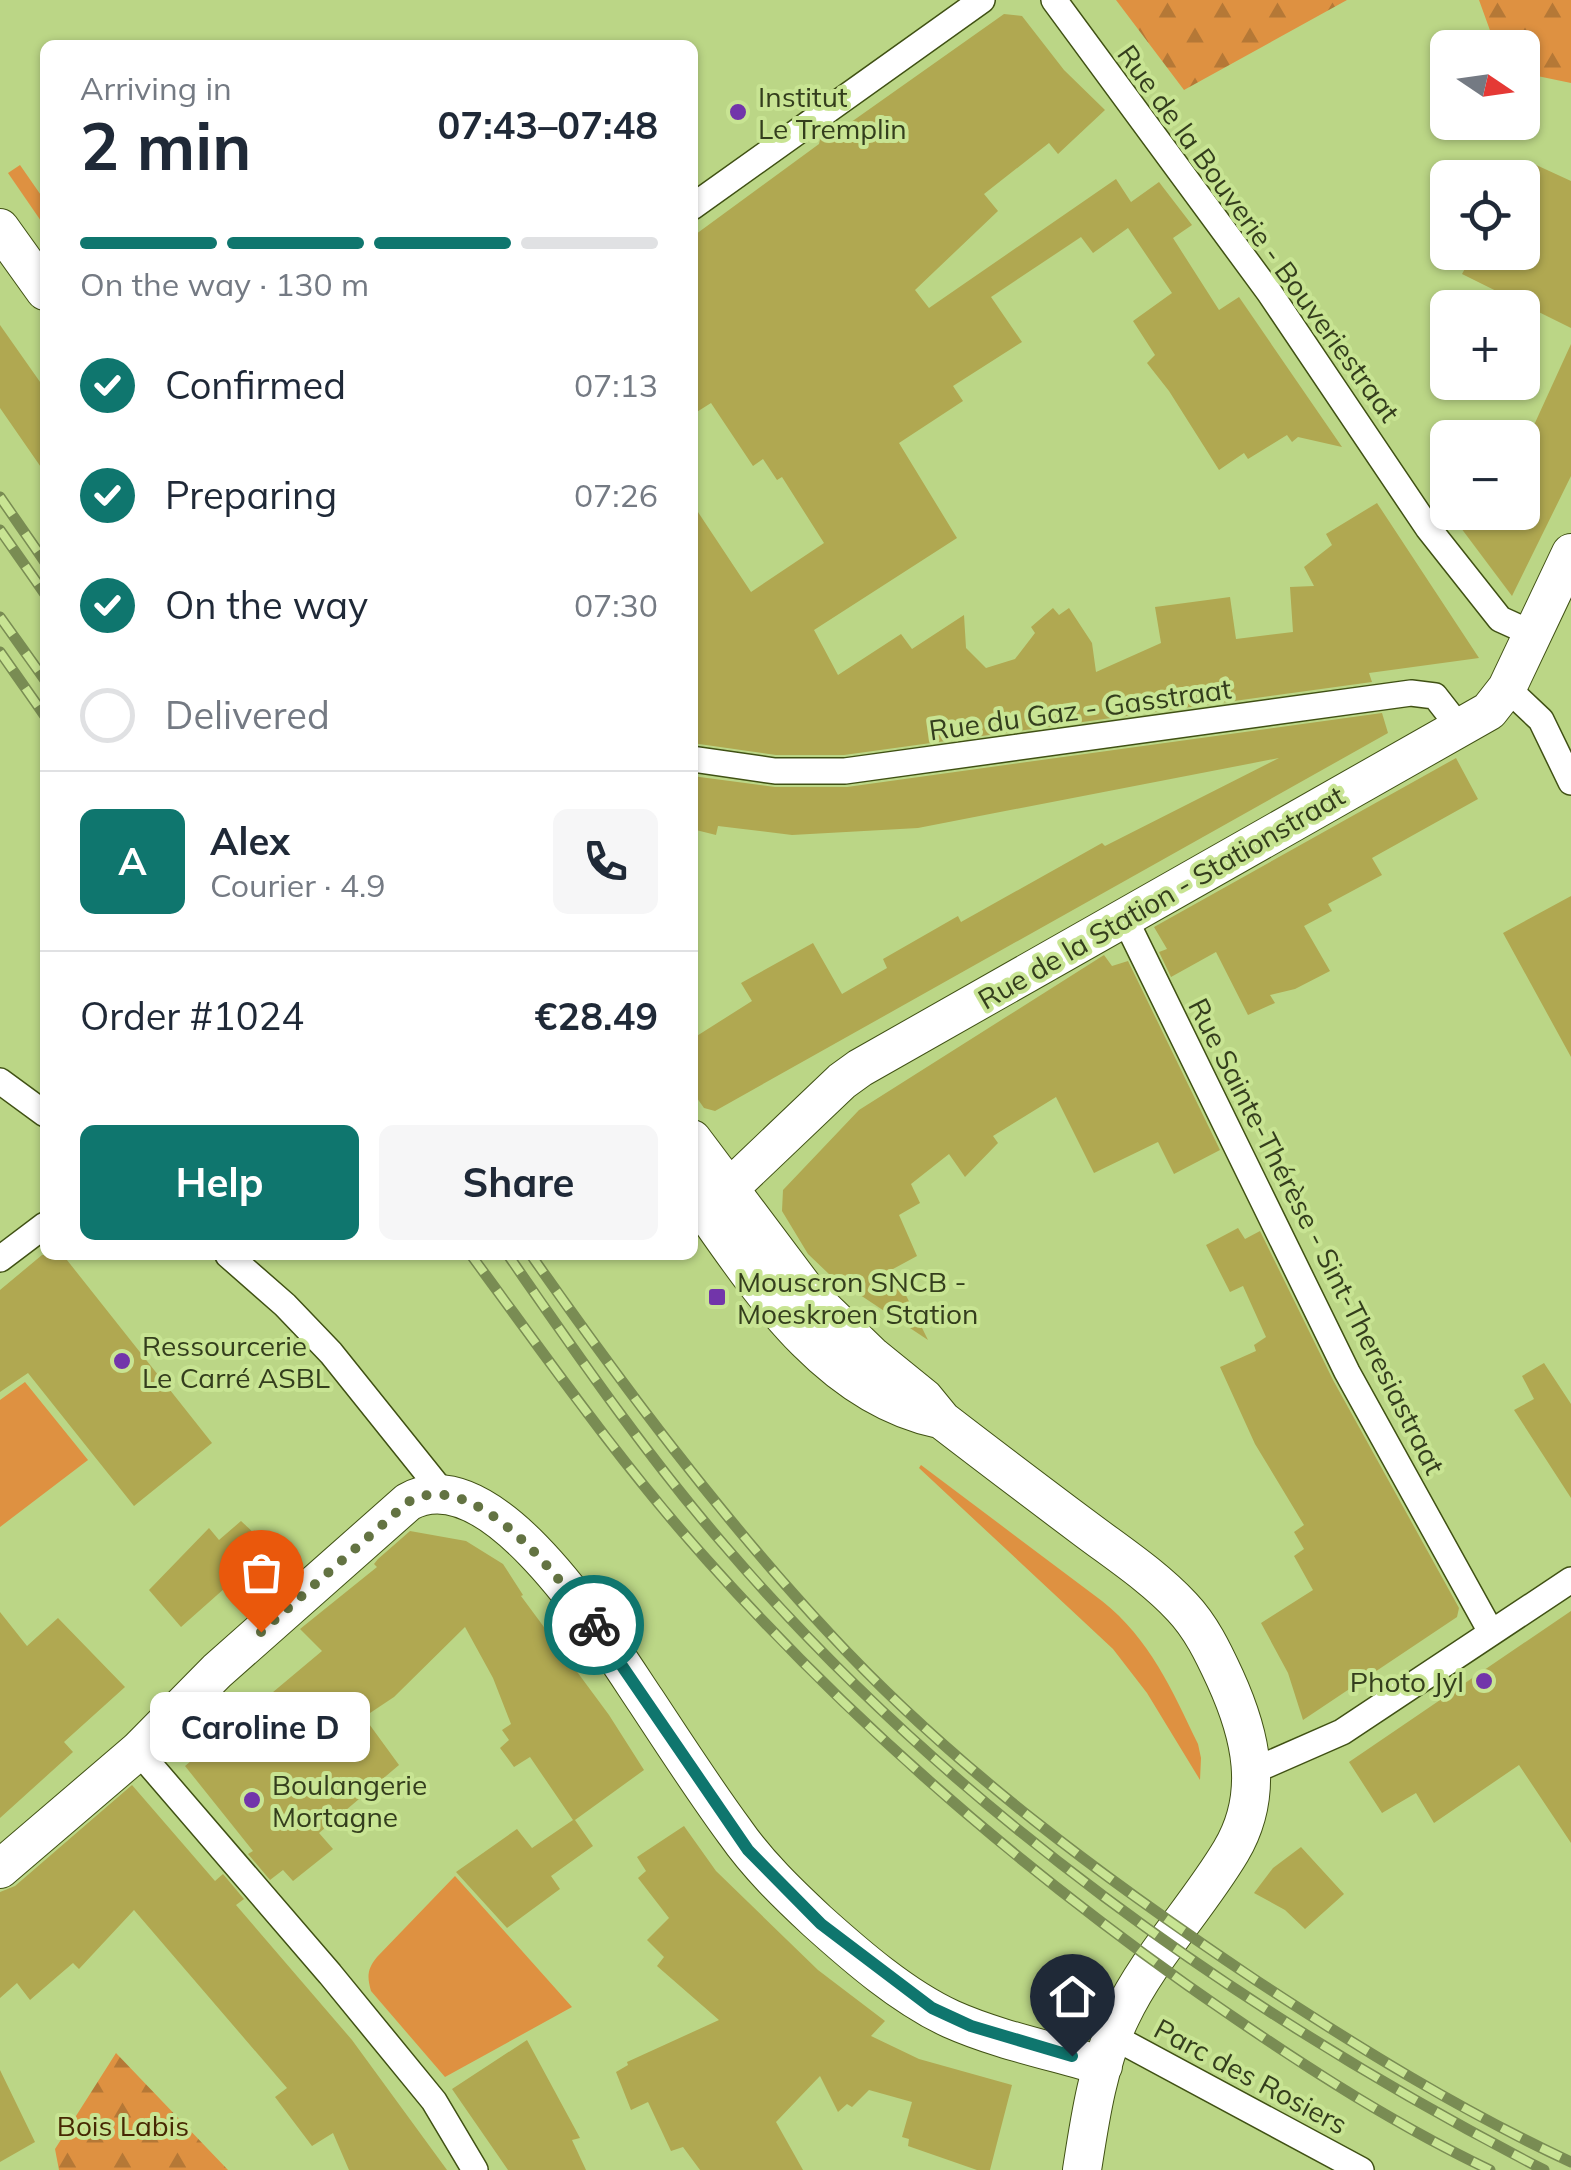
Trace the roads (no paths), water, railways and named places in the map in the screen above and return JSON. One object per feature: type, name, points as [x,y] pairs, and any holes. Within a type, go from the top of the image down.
[{"type":"street","points":[[698,203],[982,0]]},
{"type":"street","name":"Rue de la Bouverie - Bouveriestraat","points":[[1054,0],[1269,292],[1428,528],[1500,619],[1531,633]]},
{"type":"street","points":[[0,228],[40,285]]},
{"type":"street","name":"Rue de la Station - Stationstraat","points":[[708,1197],[860,1068],[1489,710],[1508,688],[1571,553]]},
{"type":"street","points":[[1508,688],[1541,720],[1571,782]]},
{"type":"street","name":"Rue du Gaz - Gasstraat","points":[[698,760],[775,771],[845,771],[1411,692],[1435,696],[1460,728]]},
{"type":"street","name":"Rue Sainte-Thérèse - Sint-Theresiastraat","points":[[1124,917],[1346,1372],[1491,1632]]},
{"type":"street","points":[[0,1080],[40,1110]]},
{"type":"street","points":[[698,1161],[708,1197],[787,1319],[842,1372],[888,1404],[942,1420],[1144,1574],[1183,1608],[1208,1643],[1234,1698],[1253,1772],[1251,1798],[1239,1837],[1133,1994],[1107,2051],[1082,2170]]},
{"type":"street","points":[[0,1259],[40,1229]]},
{"type":"street","points":[[234,1260],[331,1353],[444,1494],[487,1513],[547,1565],[604,1639],[748,1850],[821,1924],[898,1986],[951,2018],[1107,2051]]},
{"type":"street","points":[[0,1869],[138,1751],[217,1671],[408,1502],[419,1496],[444,1494]]},
{"type":"street","points":[[1253,1772],[1342,1732],[1571,1580]]},
{"type":"street","points":[[138,1751],[422,2087],[476,2170]]},
{"type":"street","name":"Parc des Rosiers","points":[[1107,2051],[1361,2170]]},
{"type":"railway","points":[[0,497],[40,555]]},
{"type":"railway","points":[[0,530],[40,587]]},
{"type":"railway","points":[[0,617],[40,673]]},
{"type":"railway","points":[[0,652],[40,709]]},
{"type":"railway","points":[[475,1260],[675,1524],[818,1677],[935,1786],[1058,1888],[1223,2010],[1373,2107],[1490,2170]]},
{"type":"railway","points":[[512,1260],[613,1404],[725,1546],[812,1641],[904,1731],[1002,1817],[1104,1897],[1211,1973],[1431,2109],[1544,2170]]},
{"type":"railway","points":[[535,1260],[637,1402],[750,1544],[830,1634],[928,1731],[1088,1862],[1257,1981],[1411,2077],[1571,2162]]},
{"type":"place","name":"Institut Le Tremplin","points":[[738,112]]},
{"type":"place","name":"Mouscron SNCB - Moeskroen Station","points":[[717,1297]]},
{"type":"place","name":"Ressourcerie Le Carré ASBL","points":[[122,1361]]},
{"type":"place","name":"Caroline D","points":[[261,1632]]},
{"type":"place","name":"Photo Jyl","points":[[1484,1681]]},
{"type":"place","name":"Boulangerie Mortagne","points":[[252,1800]]},
{"type":"park label","name":"Bois Labis","points":[[123,2125]]}]
